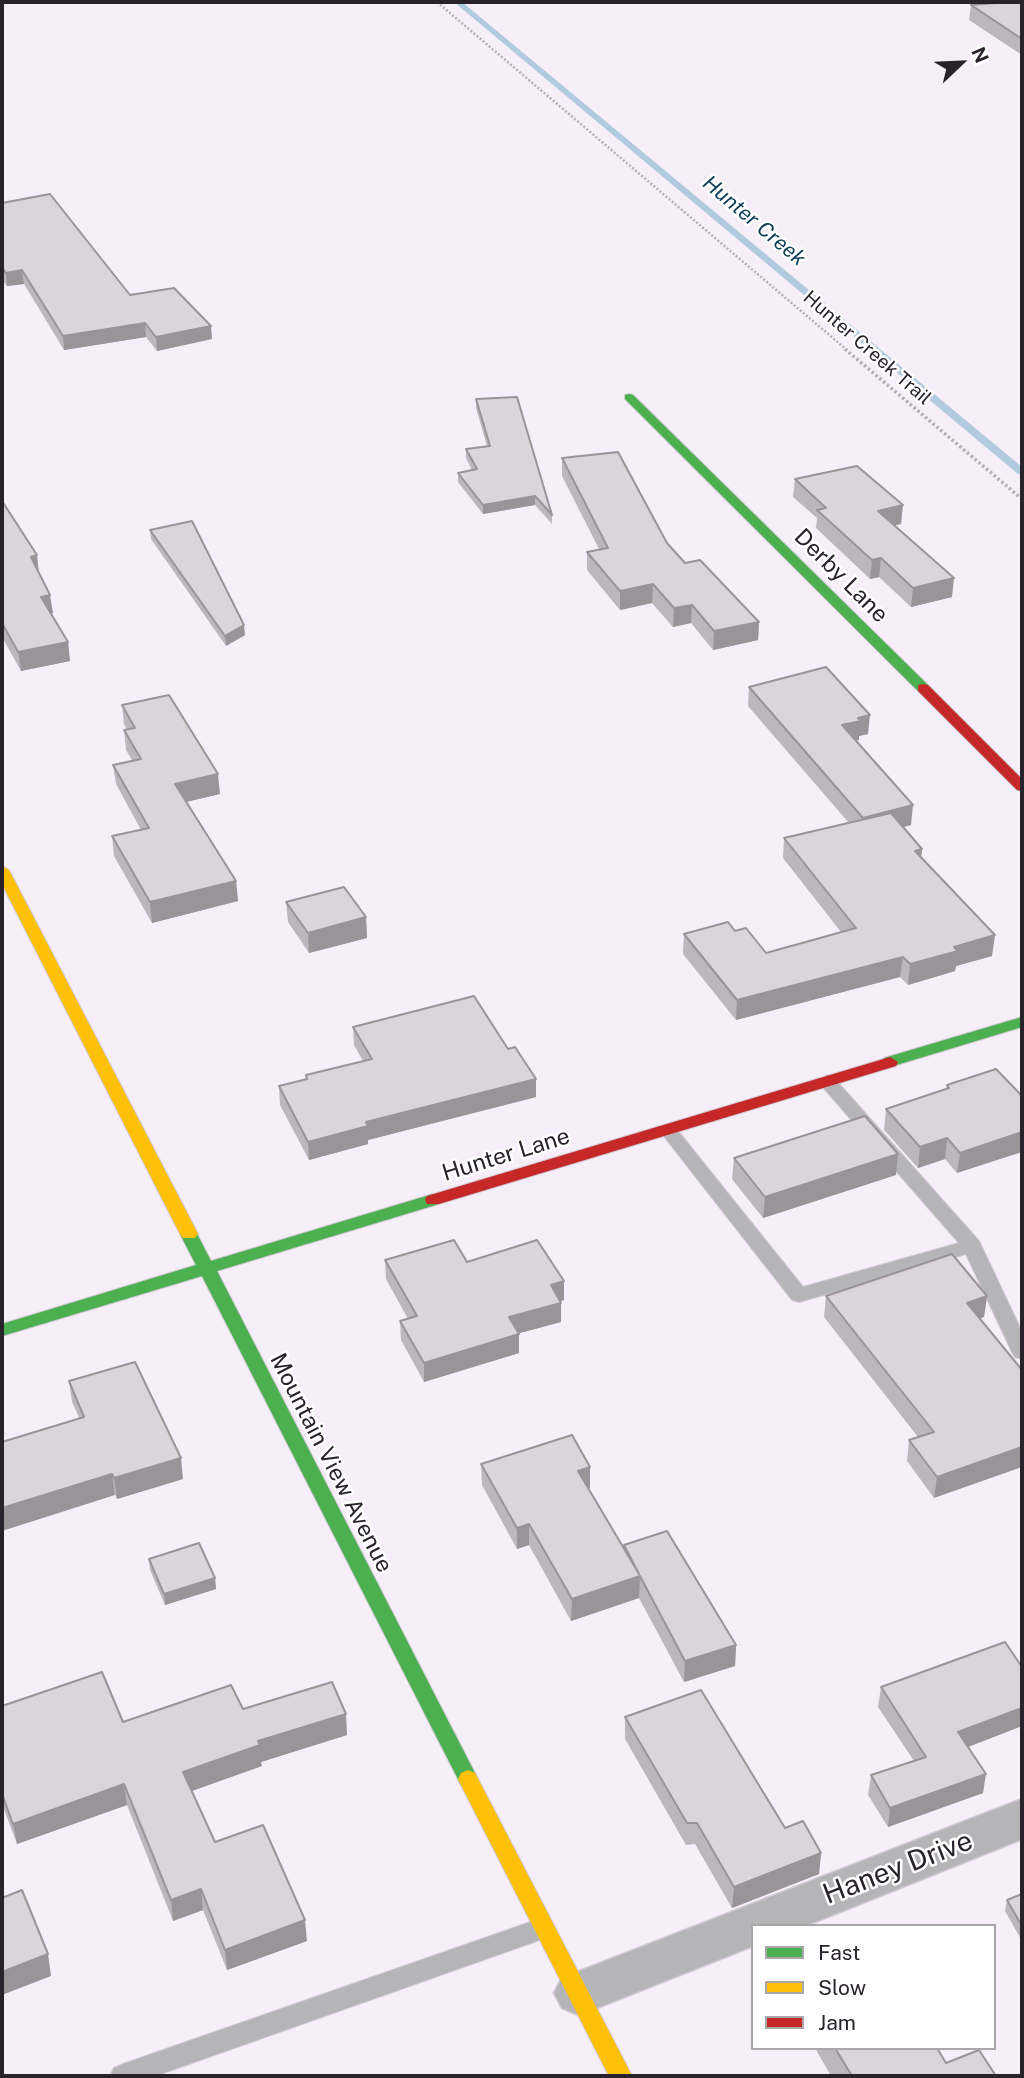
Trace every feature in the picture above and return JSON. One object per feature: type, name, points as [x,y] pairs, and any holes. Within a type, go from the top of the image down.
[{"type":"street","name":"Derby Lane","points":[[629,397],[1022,787]]},
{"type":"street","name":"Mountain View Avenue","points":[[2,870],[621,2076]]},
{"type":"street","name":"Hunter Lane","points":[[2,1330],[1022,1023]]},
{"type":"street","name":"Haney Drive","points":[[755,1924],[1022,1819]]},
{"type":"street","name":"Haney Drive","points":[[579,1993],[751,1925]]},
{"type":"lane","points":[[827,1082],[972,1246],[1022,1352]]},
{"type":"lane","points":[[668,1130],[799,1295],[972,1246]]},
{"type":"lane","points":[[123,2076],[545,1928]]},
{"type":"path","name":"Hunter Creek Trail","points":[[437,2],[1022,499]]},
{"type":"building","points":[[1022,2],[1022,39],[971,5]]},
{"type":"building","points":[[50,194],[130,295],[174,288],[211,326],[156,337],[145,323],[63,336],[22,270],[6,273],[2,267],[2,203]]},
{"type":"building","points":[[517,397],[552,515],[535,496],[483,505],[458,473],[477,469],[466,449],[490,446],[476,399]]},
{"type":"building","points":[[618,452],[667,543],[685,563],[700,560],[759,622],[714,631],[692,605],[674,608],[653,584],[620,591],[587,552],[608,548],[562,458]]},
{"type":"building","points":[[857,466],[903,505],[878,511],[954,578],[913,588],[881,558],[872,560],[817,510],[826,508],[795,479]]},
{"type":"building","points":[[2,501],[37,555],[31,557],[50,595],[41,597],[68,642],[18,652],[2,623]]},
{"type":"building","points":[[192,521],[244,625],[225,636],[150,530]]},
{"type":"building","points":[[826,667],[870,715],[858,718],[861,721],[842,725],[913,805],[863,818],[749,687]]},
{"type":"building","points":[[169,695],[218,774],[175,784],[236,881],[150,902],[112,836],[149,828],[113,765],[141,759],[124,730],[135,728],[122,705]]},
{"type":"building","points":[[891,813],[922,849],[915,851],[995,935],[954,947],[958,951],[910,964],[903,957],[737,1000],[684,934],[728,922],[735,931],[746,928],[766,953],[856,928],[784,838]]},
{"type":"building","points":[[344,887],[366,917],[308,933],[286,902]]},
{"type":"building","points":[[474,996],[508,1049],[515,1047],[536,1079],[366,1122],[368,1126],[308,1142],[279,1086],[307,1079],[306,1075],[372,1059],[353,1027]]},
{"type":"building","points":[[996,1069],[1022,1096],[1022,1132],[960,1153],[947,1138],[920,1147],[886,1109],[949,1088],[947,1085]]},
{"type":"building","points":[[865,1116],[898,1154],[765,1197],[734,1158]]},
{"type":"building","points":[[454,1240],[467,1262],[537,1240],[564,1281],[551,1285],[561,1303],[509,1317],[519,1334],[424,1363],[400,1321],[417,1316],[385,1260]]},
{"type":"building","points":[[952,1254],[987,1296],[967,1303],[1022,1370],[1022,1447],[937,1477],[909,1440],[934,1432],[826,1296]]},
{"type":"building","points":[[135,1362],[181,1458],[114,1478],[112,1474],[2,1508],[2,1442],[84,1417],[69,1381]]},
{"type":"building","points":[[572,1435],[590,1467],[578,1471],[639,1574],[624,1545],[667,1531],[736,1645],[685,1661],[640,1576],[572,1599],[529,1524],[517,1528],[481,1464]]},
{"type":"building","points":[[199,1543],[215,1578],[164,1594],[149,1559]]},
{"type":"building","points":[[1005,1642],[1022,1667],[1022,1708],[958,1732],[986,1774],[890,1808],[871,1775],[926,1757],[881,1687]]},
{"type":"building","points":[[102,1672],[123,1722],[231,1685],[243,1709],[332,1682],[346,1714],[258,1741],[260,1745],[183,1772],[215,1842],[263,1825],[305,1920],[225,1950],[201,1889],[171,1900],[124,1784],[13,1824],[2,1794],[2,1706]]},
{"type":"building","points":[[701,1690],[785,1828],[803,1821],[821,1853],[734,1887],[697,1823],[687,1823],[625,1717]]},
{"type":"building","points":[[22,1890],[48,1954],[2,1972],[2,1898]]},
{"type":"building","points":[[1022,1894],[1022,1926],[1007,1900]]},
{"type":"building","points":[[836,2050],[938,2050],[946,2063],[979,2050],[996,2076],[852,2076]]},
{"type":"waterway","name":"Hunter Creek","points":[[458,2],[1022,472]]},
{"type":"traffic: fast","points":[[629,397],[923,688]]},
{"type":"traffic: fast","points":[[890,1062],[1022,1022]]},
{"type":"traffic: fast","points":[[2,1330],[433,1200]]},
{"type":"traffic: fast","points":[[189,1234],[468,1779]]},
{"type":"traffic: slow","points":[[2,870],[189,1234]]},
{"type":"traffic: slow","points":[[468,1779],[621,2076]]},
{"type":"traffic: jam","points":[[923,688],[1022,787]]},
{"type":"traffic: jam","points":[[433,1200],[890,1062]]}]
